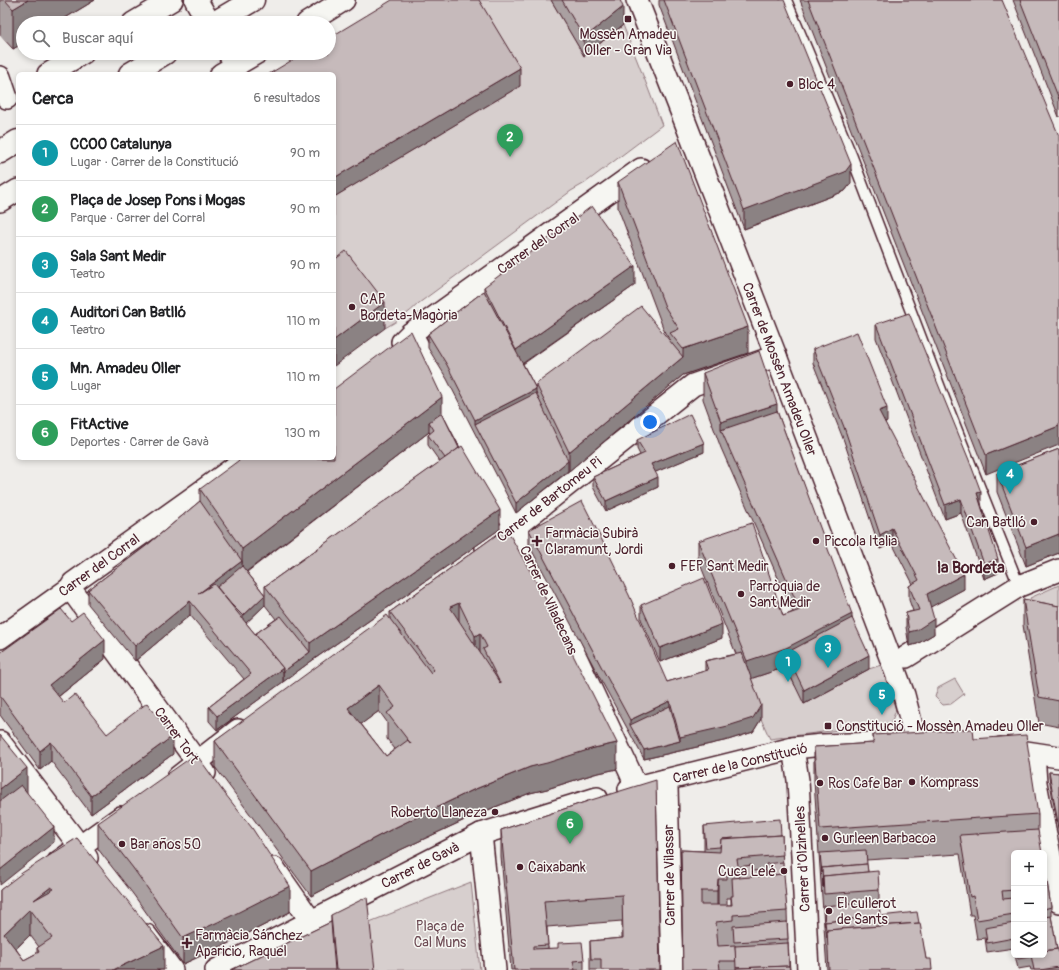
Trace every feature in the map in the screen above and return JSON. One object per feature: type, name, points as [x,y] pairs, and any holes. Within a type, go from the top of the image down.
[{"type":"main road","points":[[196,0],[205,16]]},
{"type":"main road","points":[[226,16],[253,0]]},
{"type":"main road","points":[[133,72],[153,60]]},
{"type":"main road","points":[[0,152],[16,142]]},
{"type":"street","points":[[145,16],[172,0]]},
{"type":"street","points":[[318,16],[344,0]]},
{"type":"street","name":"Carrer de Mossèn Amadeu Oller","points":[[637,0],[674,146],[776,356],[899,661],[904,695],[916,741]]},
{"type":"street","points":[[51,72],[71,60]]},
{"type":"street","points":[[229,64],[239,60]]},
{"type":"street","points":[[0,77],[8,97]]},
{"type":"street","name":"Carrer del Corral","points":[[385,355],[411,333],[674,146]]},
{"type":"street","points":[[0,201],[16,191]]},
{"type":"street","name":"Carrer de Viladecans","points":[[411,333],[515,527],[630,770],[636,786]]},
{"type":"street","name":"Carrer de Bartomeu Pi","points":[[468,561],[515,527],[693,385],[776,356]]},
{"type":"street","name":"Carrer del Corral","points":[[0,638],[70,588],[73,583],[244,460]]},
{"type":"street","points":[[899,661],[1019,586],[1059,570]]},
{"type":"street","name":"Carrer Tort","points":[[70,588],[217,790]]},
{"type":"street","points":[[164,787],[254,719]]},
{"type":"street","name":"Carrer de la Constitució","points":[[636,786],[793,748],[823,745],[916,741],[937,743]]},
{"type":"street","points":[[0,742],[99,873]]},
{"type":"street","points":[[985,746],[1059,757]]},
{"type":"street","name":"Carrer d'Olzinelles","points":[[793,748],[798,780],[808,970]]},
{"type":"street","points":[[1034,754],[1036,782],[1059,902]]},
{"type":"street","name":"Carrer de Vilassar","points":[[665,780],[667,788],[672,970]]},
{"type":"street","name":"Carrer de Gavà","points":[[216,970],[481,834],[636,786]]},
{"type":"street","points":[[42,873],[139,804]]},
{"type":"street","points":[[481,834],[494,970]]},
{"type":"street","points":[[263,854],[311,921]]},
{"type":"street","points":[[136,922],[172,970]]},
{"type":"lane","points":[[786,0],[852,157],[944,398],[1019,586]]},
{"type":"green space","points":[[468,0],[551,0],[584,56],[623,25],[662,125],[585,183],[571,191],[419,303],[403,317],[385,328],[346,277],[336,284],[336,196],[520,86]]},
{"type":"green space","points":[[1059,585],[1059,611],[1033,603],[1030,598]]},
{"type":"green space","points":[[881,665],[896,710],[891,723],[770,739],[747,680],[786,667],[795,686]]},
{"type":"green space","points":[[955,679],[964,694],[951,704],[943,705],[935,697],[938,688]]},
{"type":"green space","name":"Plaça de Cal Muns","points":[[471,882],[480,970],[372,970],[367,923]]},
{"type":"building","points":[[5,0],[28,0],[13,9]]},
{"type":"building","points":[[392,0],[479,0],[520,68],[336,177],[336,72],[272,72],[292,60],[336,60],[336,34]]},
{"type":"building","points":[[562,0],[620,0],[623,7],[584,38]]},
{"type":"building","points":[[664,0],[784,0],[851,164],[845,172],[744,210]]},
{"type":"building","points":[[808,0],[1002,0],[1059,136],[1059,426],[986,455]]},
{"type":"building","points":[[1020,0],[1059,0],[1059,99]]},
{"type":"building","points":[[677,141],[748,327],[683,349],[670,333],[679,329],[665,307],[618,182]]},
{"type":"building","points":[[592,206],[635,266],[516,350],[484,287]]},
{"type":"building","points":[[346,251],[385,302],[336,339],[336,258]]},
{"type":"building","points":[[484,291],[536,389],[475,420],[447,365],[428,334]]},
{"type":"building","points":[[641,306],[683,357],[569,452],[536,384]]},
{"type":"building","points":[[909,313],[981,492],[977,493],[998,559],[984,564],[961,499],[945,505],[876,324]]},
{"type":"building","points":[[411,331],[442,397],[242,549],[200,489],[239,460],[336,460],[336,387]]},
{"type":"building","points":[[857,332],[887,408],[879,411],[964,574],[927,594],[934,619],[917,630],[909,632],[906,613],[919,610],[909,586],[919,580],[892,528],[880,535],[844,427],[813,349]]},
{"type":"building","points":[[759,351],[777,404],[721,422],[703,373]]},
{"type":"building","points":[[536,393],[568,461],[516,503],[475,424]]},
{"type":"building","points":[[777,411],[852,614],[786,648],[747,661],[698,541],[752,523],[783,616],[800,610],[721,430]]},
{"type":"building","points":[[442,413],[459,448],[445,458],[428,435],[434,430],[429,422]]},
{"type":"building","points":[[690,414],[704,443],[651,464],[658,477],[606,501],[593,477],[645,453],[637,440]]},
{"type":"building","points":[[462,446],[500,510],[310,643],[265,586]]},
{"type":"building","name":"Can Batlló","points":[[1059,449],[1059,534],[1026,547],[997,473]]},
{"type":"building","points":[[200,501],[242,561],[198,594],[214,584],[283,668],[217,716],[209,707],[251,674],[190,601],[135,646],[88,590],[146,546]]},
{"type":"building","points":[[582,501],[629,595],[667,682],[708,670],[705,661],[742,653],[761,705],[753,718],[728,726],[680,737],[670,701],[630,720],[529,530]]},
{"type":"building","points":[[506,528],[554,614],[617,743],[594,748],[530,767],[473,790],[396,827],[311,871],[215,741],[387,615],[431,673],[434,670],[390,612]],"holes":[[[459,603],[475,636],[480,633],[487,647],[483,649],[500,683],[450,607]],[[379,685],[395,707],[387,713],[408,740],[386,756],[348,708]]]},
{"type":"building","points":[[242,566],[265,595],[243,616],[217,587]]},
{"type":"building","points":[[704,578],[722,624],[660,648],[641,605]]},
{"type":"building","points":[[1023,599],[1059,606],[1059,701],[1039,697]]},
{"type":"building","points":[[61,609],[71,621],[83,612],[105,640],[49,685],[64,703],[75,694],[107,734],[147,703],[173,736],[91,796],[51,742],[40,751],[0,696],[0,653]]},
{"type":"building","points":[[281,616],[310,652],[283,672],[283,668],[255,634]]},
{"type":"building","points":[[852,618],[869,655],[804,690],[786,653]]},
{"type":"building","points":[[670,706],[680,741],[644,750],[630,725]]},
{"type":"building","points":[[973,729],[974,739],[1026,735],[1038,814],[820,829],[814,747],[874,743],[873,735]]},
{"type":"building","points":[[0,735],[27,768],[0,789]]},
{"type":"building","points":[[196,754],[252,828],[290,886],[229,917],[183,938],[133,868],[98,823]]},
{"type":"building","points":[[1049,772],[1059,773],[1059,829]]},
{"type":"building","points":[[656,780],[660,970],[601,970],[601,959],[591,959],[590,941],[623,938],[622,895],[544,901],[548,945],[533,946],[533,949],[558,948],[558,943],[582,942],[584,960],[573,961],[575,970],[514,970],[501,830]]},
{"type":"building","points":[[21,785],[54,827],[0,870],[0,801]]},
{"type":"building","points":[[780,819],[781,835],[721,839],[720,847],[706,848],[704,826]]},
{"type":"building","points":[[1038,830],[1041,850],[1011,850],[1011,890],[1002,891],[1003,899],[1011,898],[1011,914],[977,920],[973,896],[970,897],[960,835]]},
{"type":"building","points":[[782,835],[783,855],[737,859],[739,871],[727,873],[727,879],[718,879],[717,891],[701,891],[701,905],[732,905],[732,878],[784,874],[787,911],[733,915],[733,920],[716,922],[718,946],[735,945],[736,961],[719,961],[720,970],[683,970],[681,850],[720,852],[721,839]]},
{"type":"building","points":[[77,838],[164,946],[113,970],[0,970],[0,890],[22,873]],"holes":[[[51,887],[54,889],[34,900]],[[30,909],[52,938],[37,948],[39,952],[24,960],[4,934]]]},
{"type":"building","points":[[866,850],[867,864],[822,868],[822,873],[820,853]]},
{"type":"building","points":[[783,862],[783,874],[739,878],[738,867],[752,865],[752,871],[766,870],[766,864]]},
{"type":"building","points":[[867,864],[868,872],[823,876],[823,887],[822,868]]},
{"type":"building","points":[[878,871],[879,890],[824,894],[823,876]]},
{"type":"building","points":[[1047,882],[1051,907],[1047,908]]},
{"type":"building","points":[[367,897],[375,970],[336,970],[331,915]]},
{"type":"building","points":[[879,901],[880,916],[825,922],[825,926],[824,906]]},
{"type":"building","points":[[917,912],[919,923],[827,930],[827,938],[825,922]]},
{"type":"building","points":[[1051,916],[1057,949],[1047,951],[1047,922],[1047,917]]},
{"type":"building","points":[[331,922],[335,970],[231,970]]},
{"type":"building","points":[[787,922],[788,939],[734,942],[733,926]]},
{"type":"building","points":[[920,923],[926,959],[931,959],[932,970],[829,970],[827,930]]},
{"type":"building","points":[[1011,924],[1011,939],[987,943],[985,928]]},
{"type":"building","points":[[788,943],[789,966],[736,968],[735,946]]},
{"type":"building","points":[[1058,949],[1059,967],[1034,970],[1032,958],[1047,958],[1047,951]]},
{"type":"building","points":[[789,966],[790,970],[736,970],[736,968]]},
{"type":"place","name":"Mossèn Amadeu Oller - Gran Via","points":[[628,19]]},
{"type":"place","name":"Bloc 4","points":[[790,84]]},
{"type":"place","name":"Plaça de Josep Pons i Mogas","points":[[510,157]]},
{"type":"place","name":"CAP Bordeta-Magòria","points":[[352,307]]},
{"type":"place","name":"Auditori Can Batlló","points":[[1010,494]]},
{"type":"place","name":"Can Batlló","points":[[1034,522]]},
{"type":"place","name":"Farmàcia Subirà Claramunt, Jordi","points":[[537,541]]},
{"type":"place","name":"Piccola Italia","points":[[816,541]]},
{"type":"place","name":"FEP Sant Medir","points":[[672,566]]},
{"type":"place","name":"Parròquia de Sant Medir","points":[[741,594]]},
{"type":"place","name":"Sala Sant Medir","points":[[828,668]]},
{"type":"place","name":"CCOO Catalunya","points":[[788,682]]},
{"type":"place","name":"Mn. Amadeu Oller","points":[[882,715]]},
{"type":"place","name":"Constitució - Mossèn Amadeu Oller","points":[[828,726]]},
{"type":"place","name":"Komprass","points":[[912,782]]},
{"type":"place","name":"Ros Cafe Bar","points":[[820,783]]},
{"type":"place","name":"Roberto Llaneza","points":[[495,812]]},
{"type":"place","name":"Gurleen Barbacoa","points":[[825,838]]},
{"type":"place","name":"Bar años 50","points":[[122,844]]},
{"type":"place","name":"FitActive","points":[[570,844]]},
{"type":"place","name":"Caixabank","points":[[520,867]]},
{"type":"place","name":"Cuca Lelé","points":[[784,871]]},
{"type":"place","name":"El cullerot de Sants","points":[[829,911]]},
{"type":"place","name":"Farmàcia Sánchez Aparicio, Raquel","points":[[187,943]]},
{"type":"district","name":"la Bordeta","points":[[971,567]]}]
